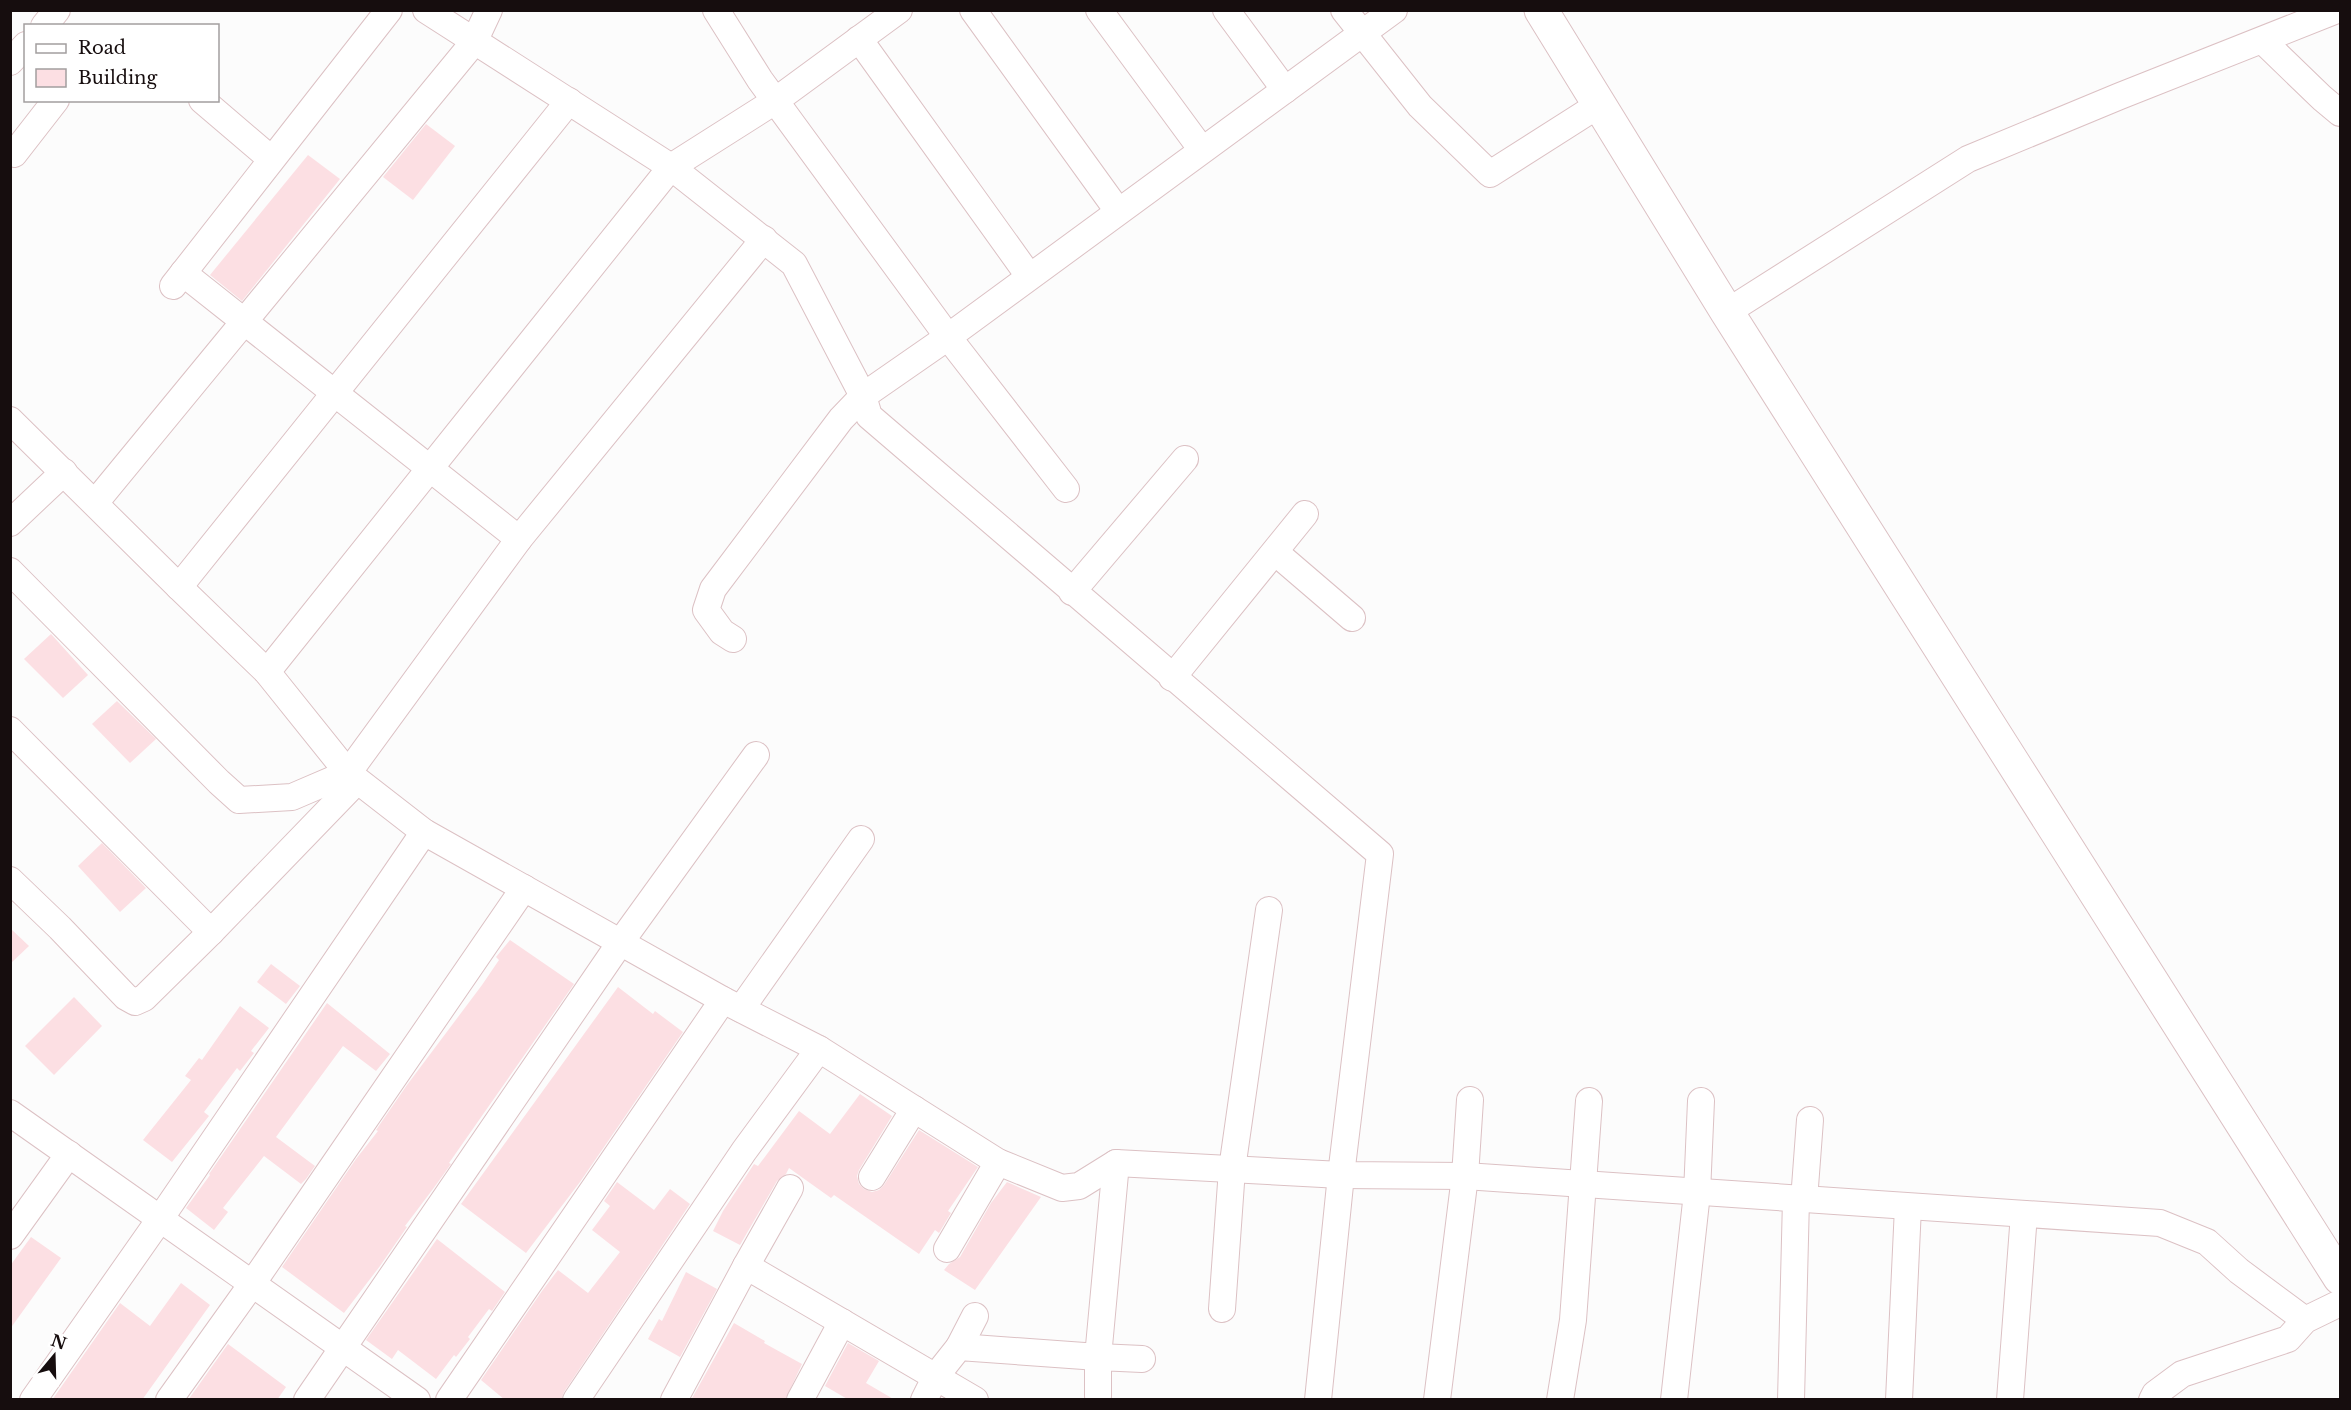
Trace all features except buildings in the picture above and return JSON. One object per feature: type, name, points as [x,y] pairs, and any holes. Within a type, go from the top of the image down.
[{"type":"main road","points":[[1541,10],[1727,312],[2340,1278]]},
{"type":"street","points":[[46,24],[57,10]]},
{"type":"street","points":[[389,10],[271,159],[185,281],[243,320],[519,538]]},
{"type":"street","points":[[426,10],[671,167],[794,264],[863,396],[869,417],[1380,854],[1341,1175],[1318,1400]]},
{"type":"street","points":[[95,503],[243,320],[474,42],[489,10]]},
{"type":"street","points":[[716,10],[775,100],[948,337],[1066,489]]},
{"type":"street","points":[[267,672],[671,167],[775,100],[898,10]]},
{"type":"street","points":[[973,10],[1118,211]]},
{"type":"street","points":[[1099,10],[1202,150]]},
{"type":"street","points":[[1226,10],[1285,90]]},
{"type":"street","points":[[1344,10],[1420,106],[1490,174],[1600,104]]},
{"type":"street","points":[[733,639],[722,632],[706,610],[713,589],[841,419],[863,396],[948,337],[1394,10]]},
{"type":"street","points":[[1727,312],[1968,159],[2337,10]]},
{"type":"street","points":[[859,39],[1029,276]]},
{"type":"street","points":[[2263,41],[2340,113]]},
{"type":"street","points":[[10,62],[24,47]]},
{"type":"street","points":[[179,587],[569,101]]},
{"type":"street","points":[[14,154],[54,102]]},
{"type":"street","points":[[204,102],[271,159]]},
{"type":"street","points":[[10,880],[126,997],[135,1002],[144,999],[211,932],[353,777],[519,538],[764,239]]},
{"type":"street","points":[[10,420],[267,672],[353,777],[424,832],[620,943],[819,1049],[998,1162],[1062,1188],[1079,1186],[1116,1163],[1341,1175],[1465,1176],[2160,1223],[2207,1242],[2239,1271],[2305,1320]]},
{"type":"street","points":[[1072,592],[1185,459]]},
{"type":"street","points":[[10,523],[64,471]]},
{"type":"street","points":[[1172,678],[1305,514]]},
{"type":"street","points":[[1275,552],[1352,618]]},
{"type":"street","points":[[10,571],[239,800],[292,797],[353,777]]},
{"type":"street","points":[[10,730],[211,932]]},
{"type":"street","points":[[307,1400],[620,943],[756,755]]},
{"type":"street","points":[[33,1400],[160,1219],[424,832]]},
{"type":"street","points":[[449,1400],[732,1004],[861,839]]},
{"type":"street","points":[[169,1400],[252,1284],[524,888]]},
{"type":"street","points":[[1222,1309],[1232,1169],[1269,910]]},
{"type":"street","points":[[576,1400],[744,1151],[819,1049]]},
{"type":"street","points":[[1437,1400],[1465,1176],[1470,1100]]},
{"type":"street","points":[[1560,1400],[1573,1320],[1589,1101]]},
{"type":"street","points":[[1674,1400],[1697,1193],[1701,1101]]},
{"type":"street","points":[[872,1177],[915,1109]]},
{"type":"street","points":[[10,1113],[417,1400]]},
{"type":"street","points":[[1791,1400],[1800,1199],[1810,1120]]},
{"type":"street","points":[[10,1236],[69,1155]]},
{"type":"street","points":[[947,1249],[998,1162]]},
{"type":"street","points":[[1098,1396],[1098,1357],[1116,1163]]},
{"type":"street","points":[[674,1400],[790,1188]]},
{"type":"street","points":[[1899,1400],[1908,1206]]},
{"type":"street","points":[[2010,1400],[2024,1214]]},
{"type":"street","points":[[746,1266],[975,1400]]},
{"type":"street","points":[[2152,1400],[2155,1394],[2182,1374],[2288,1339],[2305,1320],[2340,1303]]},
{"type":"street","points":[[924,1400],[936,1376],[959,1347],[975,1317]]},
{"type":"street","points":[[800,1400],[842,1322]]},
{"type":"street","points":[[959,1347],[1142,1359]]}]
